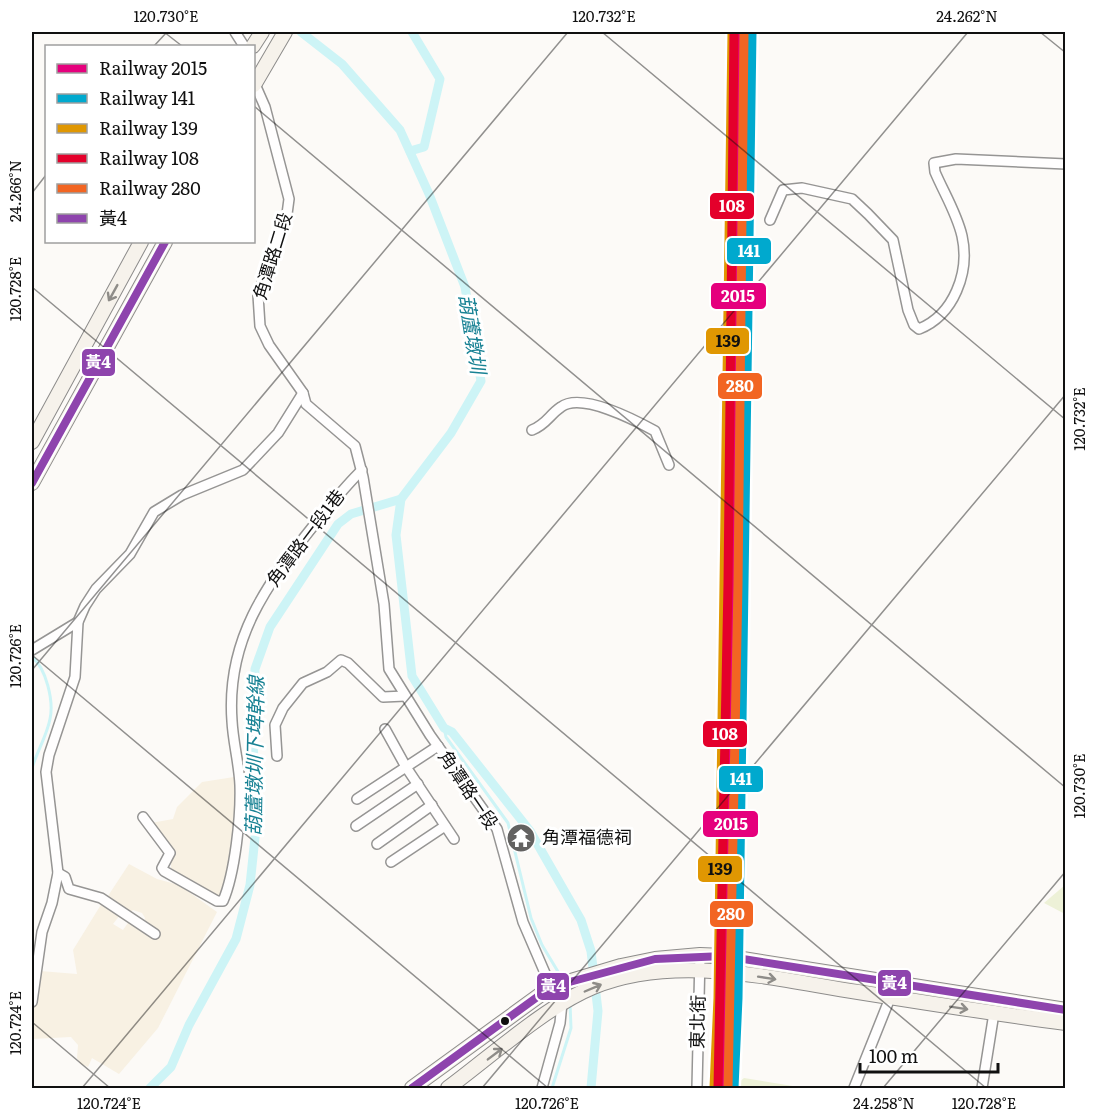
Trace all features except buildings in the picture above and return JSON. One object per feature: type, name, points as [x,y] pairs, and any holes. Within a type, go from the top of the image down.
[{"type":"street","points":[[235,32],[243,45]]},
{"type":"street","points":[[254,45],[262,32]]},
{"type":"street","points":[[255,82],[282,37]]},
{"type":"street","name":"角潭路二段","points":[[255,86],[265,107],[289,199],[287,214],[262,276],[258,295],[258,317],[269,345],[303,393],[306,404],[355,446],[363,474],[370,529]]},
{"type":"street","points":[[770,220],[783,190],[802,188],[852,199],[893,240],[908,310],[914,325],[919,329],[933,324],[950,305],[958,291],[964,254],[959,227],[935,172],[934,163],[956,159],[1065,164]]},
{"type":"street","points":[[32,442],[140,243]]},
{"type":"street","points":[[32,483],[164,243]]},
{"type":"street","points":[[32,1002],[42,932],[52,903],[58,873],[46,772],[49,755],[75,677],[78,622],[90,597],[130,554],[154,512],[182,495],[243,470],[278,433],[303,393]]},
{"type":"street","points":[[532,430],[543,425],[562,405],[580,402],[616,411],[655,431],[669,465]]},
{"type":"street","name":"角潭路一段1巷","points":[[143,817],[170,853],[162,868],[164,871],[217,901],[223,901],[232,876],[239,800],[232,720],[234,669],[240,647],[277,571],[348,483],[363,474]]},
{"type":"street","name":"角潭路一段","points":[[370,529],[384,604],[389,669],[438,746],[497,829],[523,922],[551,987],[562,1003]]},
{"type":"street","points":[[32,650],[78,622]]},
{"type":"street","points":[[277,756],[274,725],[282,708],[303,683],[327,672],[341,660],[348,663],[383,697],[405,696]]},
{"type":"street","points":[[385,729],[406,767],[454,839]]},
{"type":"street","points":[[357,799],[438,746]]},
{"type":"street","points":[[356,826],[418,784]]},
{"type":"street","points":[[377,844],[432,805]]},
{"type":"street","points":[[391,862],[445,826]]},
{"type":"street","points":[[58,873],[63,874],[69,889],[101,898],[155,933]]},
{"type":"street","points":[[412,1089],[551,987],[623,971],[656,959],[700,955],[724,956],[1065,1010]]},
{"type":"street","name":"東北街","points":[[697,1089],[700,955]]},
{"type":"street","points":[[448,1089],[562,1003],[623,971],[733,973],[1065,1023]]},
{"type":"street","points":[[854,1089],[896,984]]},
{"type":"street","points":[[542,1089],[560,1023],[562,1003]]},
{"type":"street","points":[[982,1089],[994,1013]]},
{"type":"shaded area","points":[[234,777],[236,794],[228,881],[220,900],[171,868],[171,859],[151,823],[173,819],[177,807],[202,782]]},
{"type":"shaded area","points":[[129,864],[157,879],[179,885],[217,912],[158,1028],[119,1074],[92,1058],[88,1067],[81,1064],[77,1058],[78,1045],[71,1037],[32,1039],[32,1021],[40,971],[77,974],[73,950],[102,903],[120,915],[113,924],[123,930],[130,920],[146,929],[149,936],[151,932],[144,923],[145,918],[142,913],[133,910],[130,912],[106,899]]},
{"type":"green space","points":[[1065,885],[1065,914],[1044,903]]},
{"type":"green space","points":[[744,1078],[805,1088],[732,1088]]},
{"type":"waterway","name":"葫蘆墩圳","points":[[301,32],[342,64],[400,130],[429,194],[465,287],[481,381],[451,433],[401,499],[396,535],[412,676],[444,728],[452,732],[530,831],[581,920],[591,951],[598,1011],[591,1088]]},
{"type":"waterway","points":[[410,151],[424,147],[440,79],[412,32]]},
{"type":"waterway","name":"葫蘆墩圳下埤幹線","points":[[150,1088],[171,1067],[189,1025],[236,939],[250,885],[258,809],[253,745],[255,669],[270,627],[338,524],[351,514],[401,499]]},
{"type":"waterway","points":[[32,657],[45,677],[51,703],[47,731],[32,768]]},
{"type":"waterway","points":[[444,728],[446,737],[508,823],[531,918],[542,945],[563,980]]},
{"type":"waterway","points":[[552,1088],[571,1028],[570,1003]]},
{"type":"rail line","name":"139","points":[[714,1088],[718,998],[732,32]]},
{"type":"rail line","name":"108","points":[[718,1088],[728,584],[734,32]]},
{"type":"rail line","name":"2015","points":[[724,1088],[728,998],[742,32]]},
{"type":"rail line","name":"280","points":[[728,1088],[738,584],[744,32]]},
{"type":"rail line","name":"141","points":[[734,1088],[738,998],[752,32]]},
{"type":"transit line","name":"黃4","points":[[32,483],[164,243]]},
{"type":"transit line","name":"黃4","points":[[412,1088],[551,987],[655,959],[724,956],[1066,1010]]},
{"type":"place","name":"角潭福德祠","points":[[521,838]]}]
